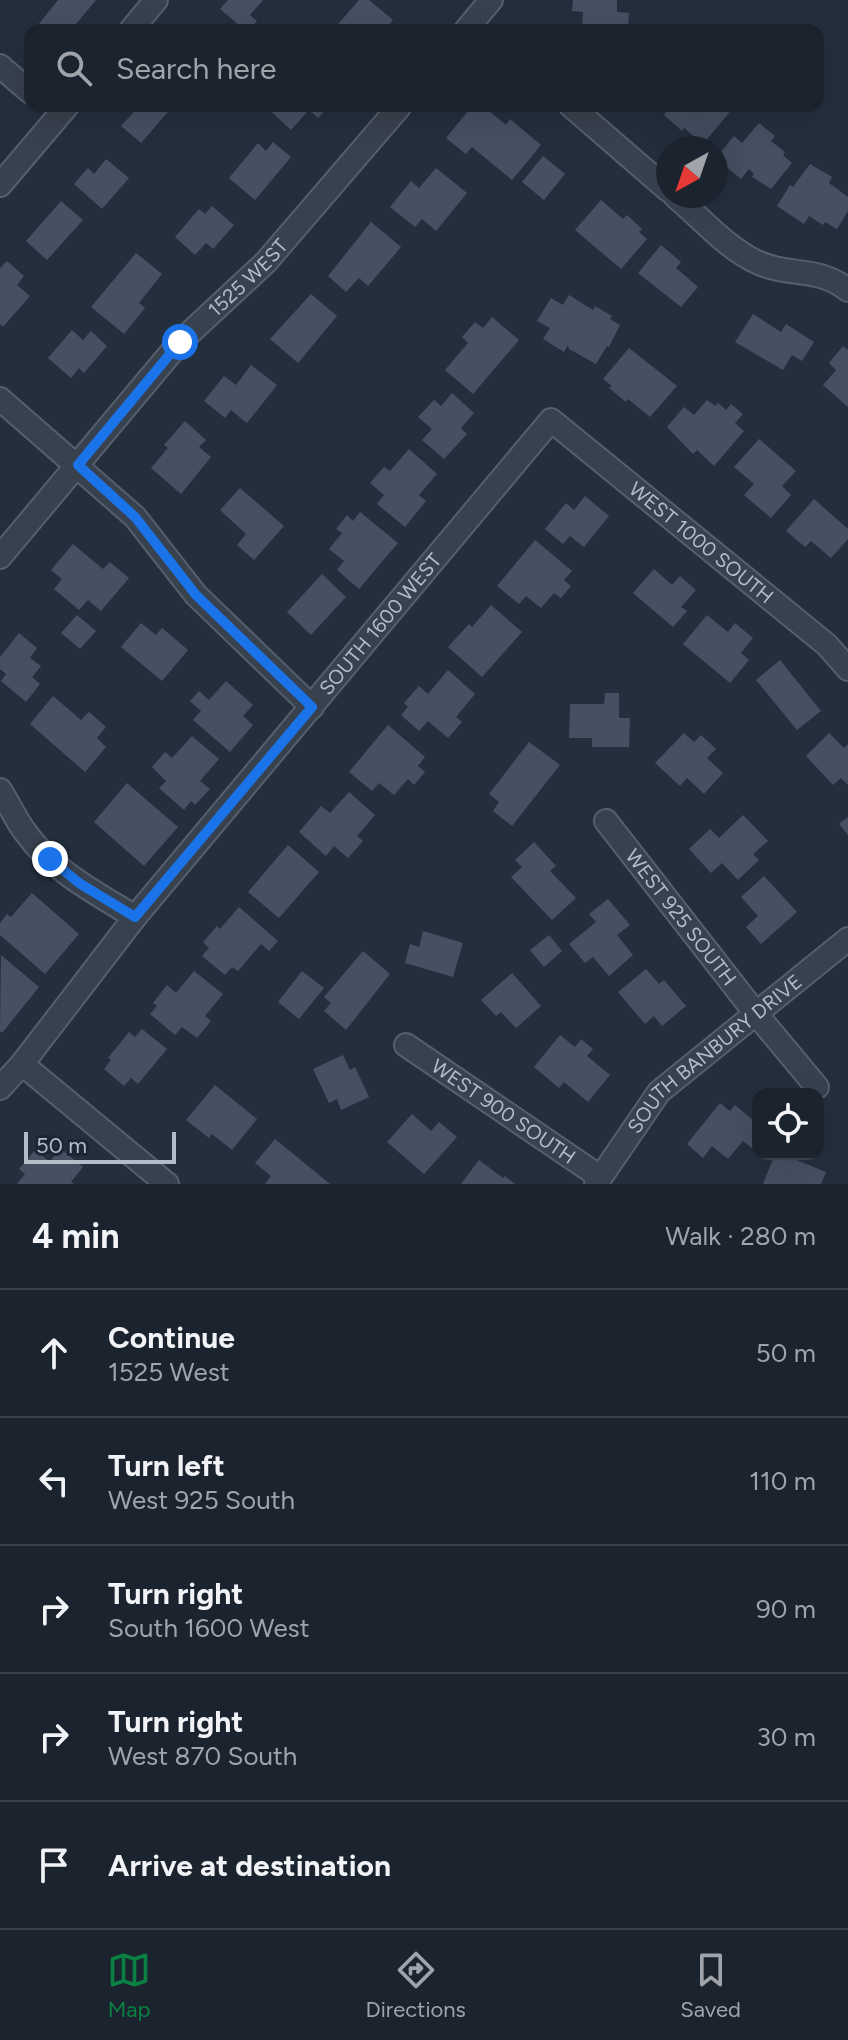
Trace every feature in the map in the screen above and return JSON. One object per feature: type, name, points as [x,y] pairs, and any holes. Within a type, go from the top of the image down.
[{"type":"street","points":[[136,24],[156,0]]},
{"type":"street","points":[[476,24],[491,0]]},
{"type":"street","points":[[0,66],[24,87]]},
{"type":"street","points":[[0,185],[55,112]]},
{"type":"street","name":"1525 WEST","points":[[0,557],[180,342],[266,262],[395,112]]},
{"type":"street","points":[[578,112],[656,180]]},
{"type":"street","points":[[689,208],[737,250],[758,263],[825,276],[848,290]]},
{"type":"street","points":[[0,399],[135,517],[196,595],[312,707]]},
{"type":"street","name":"WEST 1000 SOUTH","points":[[551,420],[827,645],[848,669]]},
{"type":"street","name":"SOUTH 1600 WEST","points":[[0,1088],[135,917],[551,420]]},
{"type":"street","points":[[0,790],[27,834],[50,859],[79,883],[135,917]]},
{"type":"street","name":"WEST 925 SOUTH","points":[[606,821],[817,1087]]},
{"type":"street","name":"SOUTH BANBURY DRIVE","points":[[598,1180],[659,1092],[848,939]]},
{"type":"street","name":"WEST 900 SOUTH","points":[[406,1045],[598,1180]]},
{"type":"street","points":[[22,1064],[167,1184]]},
{"type":"building","points":[[58,0],[96,0],[76,24],[39,24]]},
{"type":"building","points":[[228,0],[263,0],[250,15],[257,21],[254,24],[238,24],[220,9]]},
{"type":"building","points":[[359,0],[369,0],[393,20],[389,24],[338,24]]},
{"type":"building","points":[[573,0],[617,0],[617,12],[629,13],[628,24],[582,24],[583,12],[572,11]]},
{"type":"building","points":[[134,112],[168,112],[141,143],[121,126]]},
{"type":"building","points":[[272,112],[307,112],[291,130]]},
{"type":"building","points":[[467,112],[490,112],[506,125],[510,119],[541,145],[512,180],[472,147],[466,154],[446,138]]},
{"type":"building","points":[[665,112],[730,112],[710,136],[694,136],[684,128],[682,131],[664,115]]},
{"type":"building","points":[[759,123],[775,136],[771,141],[785,152],[783,155],[792,163],[771,189],[752,177],[754,174],[749,169],[741,179],[728,168],[728,143],[734,136],[742,143]]},
{"type":"building","points":[[273,142],[291,157],[255,200],[229,178],[258,143],[266,151]]},
{"type":"building","points":[[543,156],[565,174],[544,200],[522,182]]},
{"type":"building","points":[[106,159],[129,178],[102,209],[74,184],[88,168],[94,174]]},
{"type":"building","points":[[810,164],[832,177],[829,183],[848,197],[848,211],[837,229],[809,216],[804,224],[777,206],[790,185],[793,187]]},
{"type":"building","points":[[436,168],[467,193],[436,231],[422,219],[415,227],[390,207],[411,181],[419,188]]},
{"type":"building","points":[[601,200],[623,219],[627,215],[642,229],[639,232],[647,239],[621,269],[575,230]]},
{"type":"building","points":[[61,201],[83,220],[47,260],[26,241]]},
{"type":"building","points":[[212,206],[234,225],[213,249],[206,243],[195,255],[175,237],[199,209],[205,214]]},
{"type":"building","points":[[371,222],[401,247],[368,286],[359,278],[346,292],[328,276]]},
{"type":"building","points":[[661,245],[681,262],[676,268],[698,287],[681,307],[638,273]]},
{"type":"building","points":[[136,253],[162,274],[139,303],[145,308],[124,334],[91,307]]},
{"type":"building","points":[[7,261],[24,276],[17,285],[30,296],[3,327],[0,324],[0,268]]},
{"type":"building","points":[[311,294],[337,316],[298,363],[270,339]]},
{"type":"building","points":[[569,295],[593,310],[595,306],[612,316],[610,319],[620,325],[596,364],[569,349],[568,345],[564,352],[543,339],[550,328],[537,321],[551,298],[563,305]]},
{"type":"building","points":[[753,314],[781,332],[786,324],[814,342],[802,361],[792,355],[783,370],[735,342]]},
{"type":"building","points":[[492,317],[519,340],[473,394],[445,370],[468,343],[462,337],[475,322],[483,328]]},
{"type":"building","points":[[72,330],[83,340],[91,331],[107,346],[84,373],[79,368],[71,378],[48,358]]},
{"type":"building","points":[[843,346],[848,350],[848,407],[823,385],[836,370],[829,363]]},
{"type":"building","points":[[629,348],[677,386],[650,417],[628,399],[626,402],[603,379]]},
{"type":"building","points":[[251,365],[277,385],[247,423],[231,410],[225,418],[204,401],[224,376],[236,385]]},
{"type":"building","points":[[452,393],[474,413],[461,428],[467,434],[444,459],[422,440],[432,429],[418,417],[434,400],[441,406]]},
{"type":"building","points":[[707,400],[715,406],[718,403],[726,410],[731,404],[743,414],[735,423],[744,431],[714,466],[697,450],[693,454],[667,427],[684,407],[694,415]]},
{"type":"building","points":[[185,421],[206,440],[199,447],[211,457],[181,494],[151,468],[168,448],[164,445]]},
{"type":"building","points":[[759,439],[796,471],[782,486],[791,495],[771,518],[744,495],[754,484],[734,467]]},
{"type":"building","points":[[409,449],[437,474],[419,495],[426,501],[405,527],[377,504],[384,495],[370,483],[384,467],[390,471]]},
{"type":"building","points":[[240,488],[284,526],[254,560],[237,545],[246,534],[220,510]]},
{"type":"building","points":[[585,496],[609,516],[584,547],[570,536],[563,544],[545,529],[566,503],[574,510]]},
{"type":"building","points":[[814,499],[848,529],[848,539],[831,558],[811,541],[805,547],[786,531]]},
{"type":"building","points":[[360,512],[398,543],[359,589],[337,570],[344,561],[329,549],[342,533],[336,529],[347,515],[353,521]]},
{"type":"building","points":[[535,540],[572,571],[564,580],[571,586],[561,598],[554,593],[541,608],[526,596],[519,604],[497,586]]},
{"type":"building","points":[[73,544],[103,569],[110,562],[129,578],[101,611],[88,600],[79,610],[54,589],[62,579],[51,570]]},
{"type":"building","points":[[654,569],[672,585],[680,576],[696,590],[681,607],[687,611],[673,627],[633,593]]},
{"type":"building","points":[[322,574],[346,597],[311,635],[287,612]]},
{"type":"building","points":[[491,605],[522,632],[482,677],[448,647],[469,624],[472,627]]},
{"type":"building","points":[[77,615],[96,631],[80,649],[61,633]]},
{"type":"building","points":[[707,615],[728,632],[735,623],[753,638],[741,653],[749,660],[730,683],[683,644]]},
{"type":"building","points":[[141,623],[156,635],[162,628],[188,650],[162,681],[121,647]]},
{"type":"building","points":[[19,633],[37,648],[30,658],[41,666],[32,677],[40,684],[26,702],[1,681],[6,674],[0,669],[0,657]]},
{"type":"building","points":[[780,660],[821,711],[797,730],[756,680]]},
{"type":"building","points":[[448,670],[475,694],[456,717],[462,722],[448,738],[428,721],[419,731],[401,715],[408,707],[404,703],[419,686],[428,694]]},
{"type":"building","points":[[226,681],[253,705],[243,716],[253,725],[230,752],[193,720],[201,711],[190,701],[199,691],[209,700]]},
{"type":"building","points":[[605,693],[619,693],[619,718],[630,718],[629,747],[592,747],[592,738],[569,738],[570,704],[604,704]]},
{"type":"building","points":[[53,696],[81,720],[89,712],[106,727],[97,738],[106,747],[85,772],[30,724]]},
{"type":"building","points":[[388,725],[425,757],[418,766],[425,772],[414,785],[408,779],[394,795],[379,783],[372,791],[349,772]]},
{"type":"building","points":[[684,733],[694,742],[701,735],[716,749],[707,758],[723,773],[704,794],[687,778],[680,786],[655,763]]},
{"type":"building","points":[[829,733],[844,748],[848,744],[848,785],[841,778],[833,785],[806,756]]},
{"type":"building","points":[[192,736],[219,759],[200,781],[210,789],[195,805],[191,801],[184,810],[159,788],[166,781],[152,767],[165,752],[172,758]]},
{"type":"building","points":[[529,742],[560,765],[512,826],[493,811],[499,802],[489,794]]},
{"type":"building","points":[[127,783],[178,827],[144,866],[94,822]]},
{"type":"building","points":[[349,792],[375,815],[357,836],[363,841],[348,858],[334,846],[326,856],[299,832],[321,806],[330,813]]},
{"type":"building","points":[[743,815],[768,841],[753,854],[759,860],[738,880],[722,863],[711,873],[689,849],[710,829],[719,838]]},
{"type":"building","points":[[848,817],[848,835],[839,824]]},
{"type":"building","points":[[534,842],[556,866],[550,871],[576,898],[552,920],[511,877],[522,867],[515,860]]},
{"type":"building","points":[[288,845],[319,872],[279,918],[248,892]]},
{"type":"building","points":[[764,876],[797,912],[761,944],[746,927],[758,916],[741,897]]},
{"type":"building","points":[[32,893],[79,934],[45,974],[0,935],[0,923],[7,914],[11,917]]},
{"type":"building","points":[[608,899],[630,925],[617,935],[633,955],[609,976],[593,957],[585,963],[569,944],[596,922],[589,914]]},
{"type":"building","points":[[239,907],[278,941],[269,951],[261,944],[238,971],[232,967],[225,975],[202,956],[209,948],[203,942],[217,926],[220,929]]},
{"type":"building","points":[[423,931],[463,943],[453,977],[405,963],[410,944],[419,947]]},
{"type":"building","points":[[549,935],[562,951],[544,967],[530,950]]},
{"type":"building","points":[[363,951],[390,974],[346,1030],[324,1011],[331,1003],[324,997]]},
{"type":"building","points":[[1,955],[39,987],[2,1033],[0,1031]]},
{"type":"building","points":[[646,969],[659,984],[664,980],[686,1006],[662,1026],[654,1016],[645,1024],[618,992]]},
{"type":"building","points":[[194,971],[223,994],[205,1016],[211,1021],[197,1038],[182,1027],[175,1035],[150,1014],[157,1006],[153,1003],[167,985],[176,993]]},
{"type":"building","points":[[302,971],[324,988],[299,1019],[278,1002]]},
{"type":"building","points":[[512,973],[541,1006],[516,1028],[501,1012],[496,1016],[481,1000]]},
{"type":"building","points":[[142,1029],[167,1049],[138,1084],[131,1078],[124,1086],[104,1069],[111,1060],[108,1058],[129,1032],[135,1037]]},
{"type":"building","points":[[560,1035],[575,1047],[581,1039],[593,1049],[587,1056],[610,1075],[588,1102],[564,1082],[559,1088],[534,1067]]},
{"type":"building","points":[[343,1055],[350,1070],[355,1067],[369,1097],[341,1110],[337,1099],[329,1103],[313,1069]]},
{"type":"building","points":[[215,1085],[257,1119],[232,1150],[212,1134],[209,1138],[186,1120]]},
{"type":"building","points":[[720,1103],[730,1111],[735,1105],[752,1119],[752,1148],[743,1141],[728,1159],[712,1146],[703,1158],[687,1144]]},
{"type":"building","points":[[412,1114],[431,1131],[439,1122],[457,1137],[424,1174],[387,1142]]},
{"type":"building","points":[[275,1139],[330,1184],[265,1184],[271,1176],[255,1163]]},
{"type":"building","points":[[60,1148],[83,1167],[71,1182],[74,1184],[17,1184],[25,1174],[19,1169],[35,1150],[50,1162]]},
{"type":"building","points":[[479,1160],[503,1178],[505,1176],[515,1184],[461,1184]]},
{"type":"building","points":[[773,1160],[796,1160],[826,1172],[821,1184],[763,1184]]},
{"type":"route","points":[[50,859],[79,883],[135,917],[312,707],[196,595],[135,517],[78,465],[180,342]]}]
